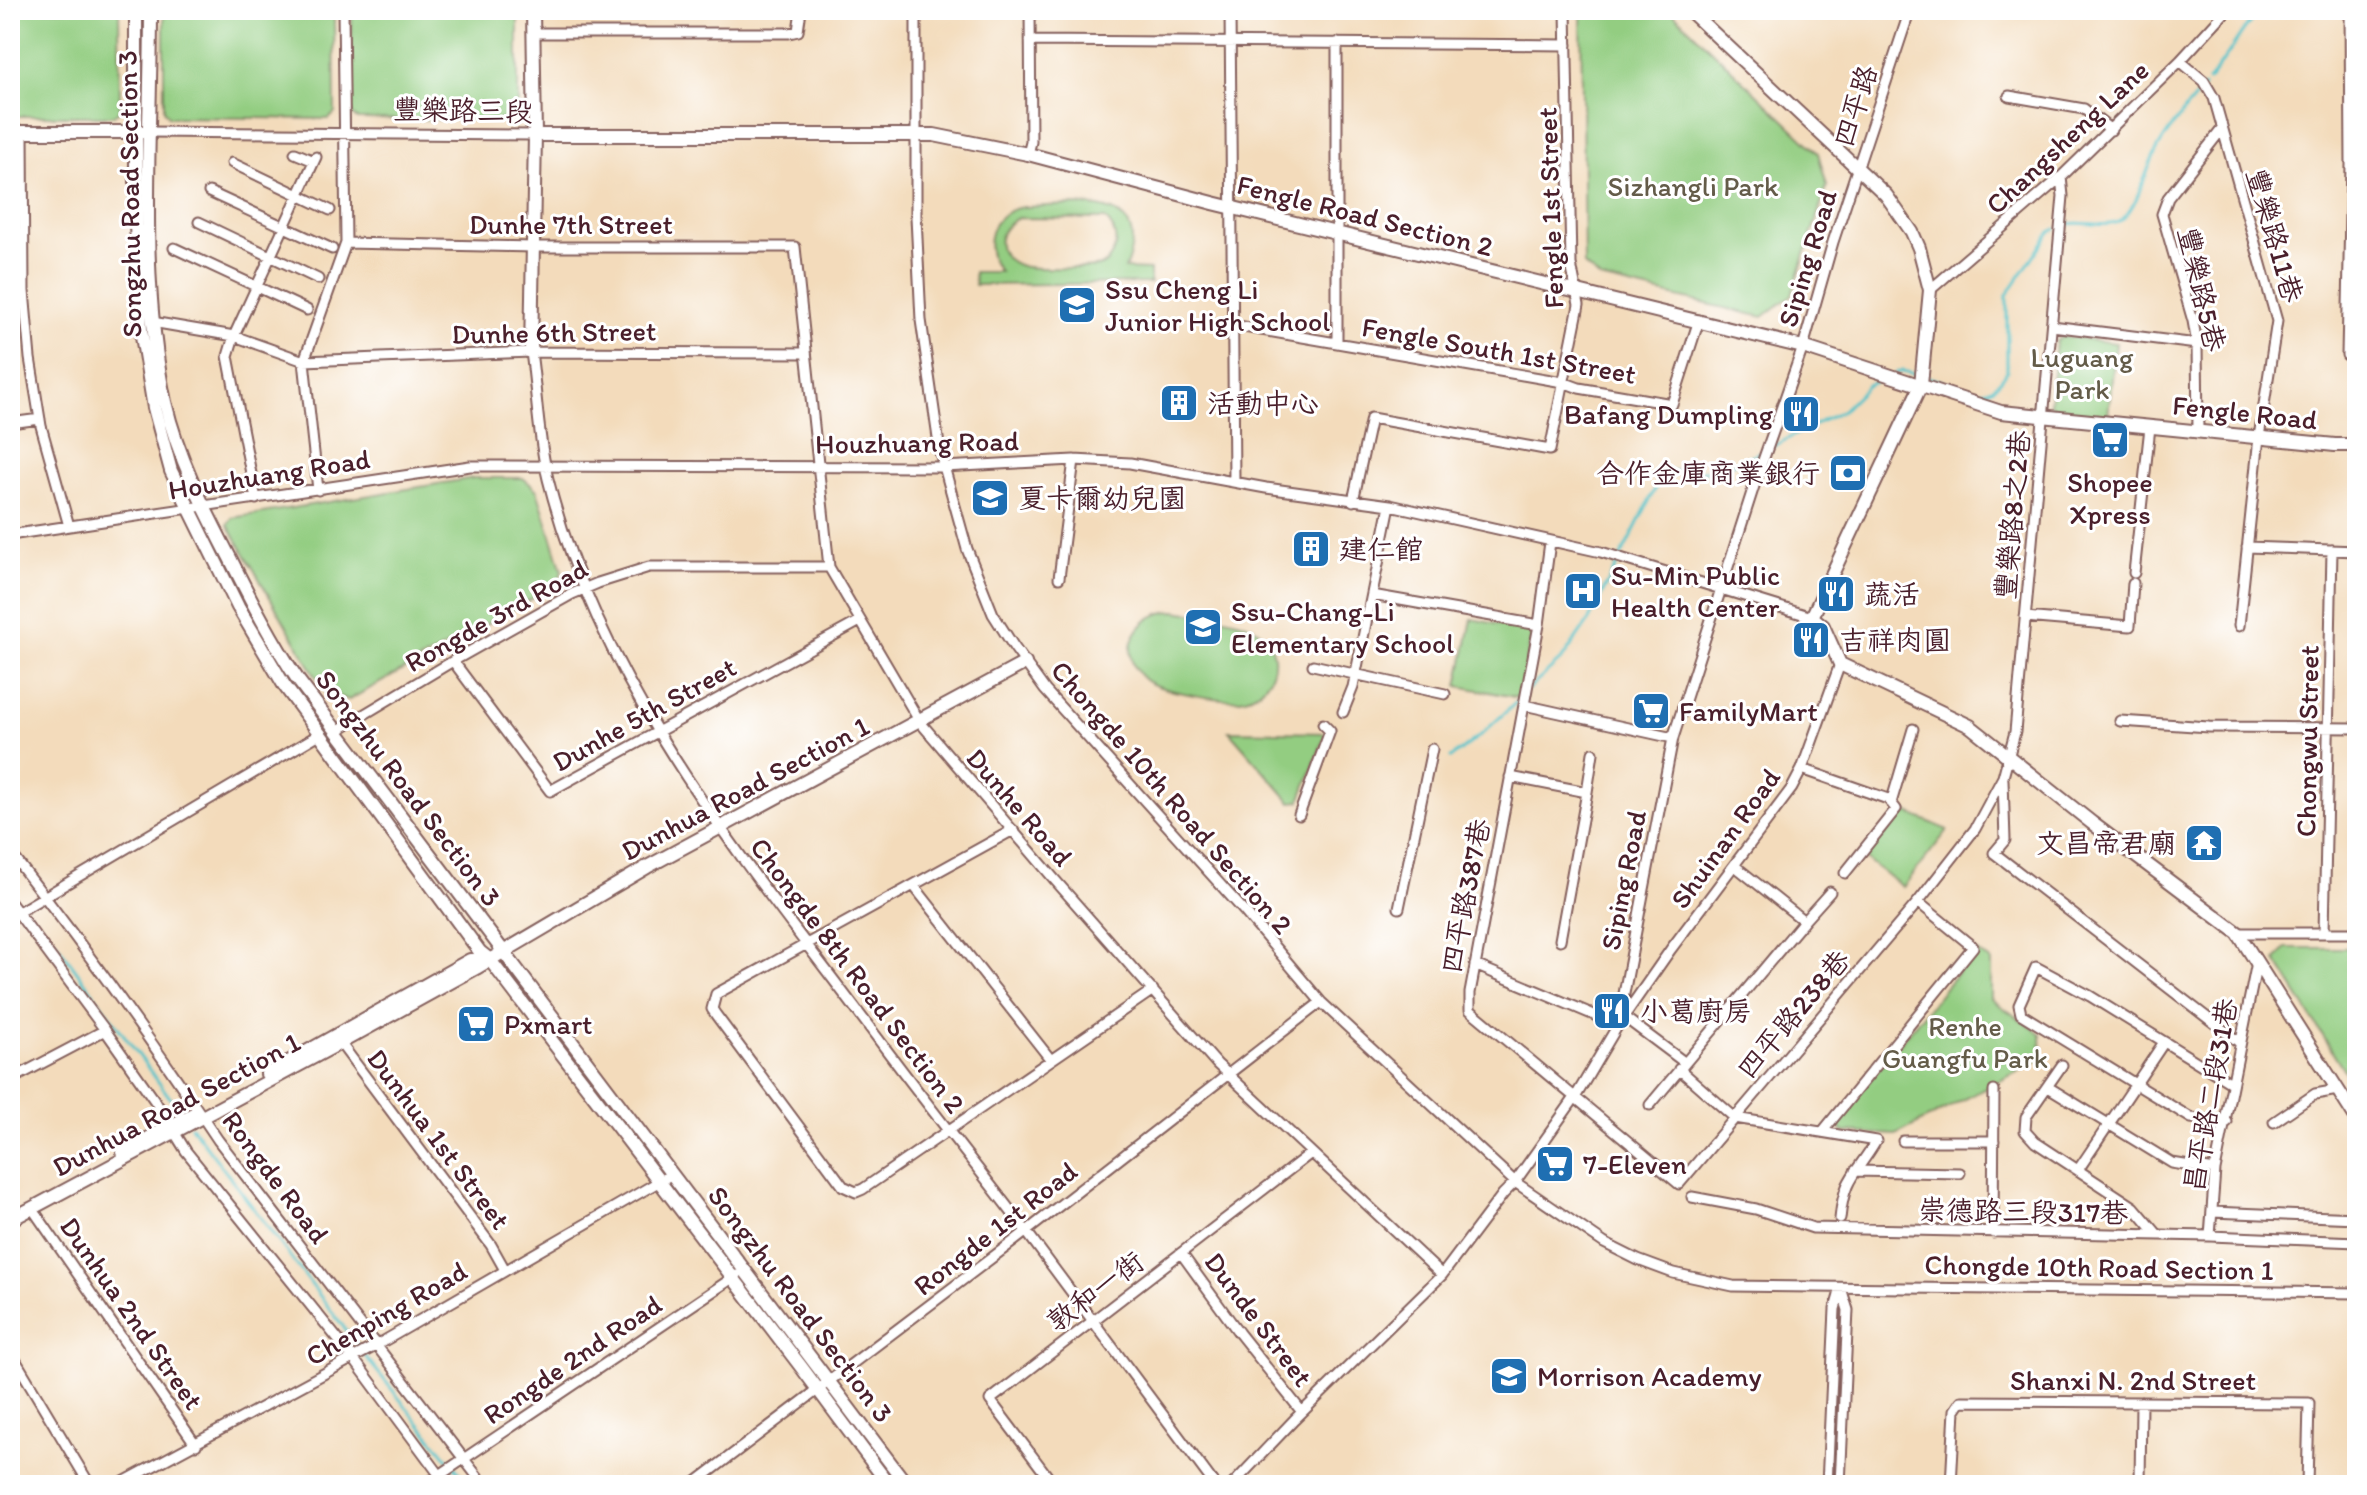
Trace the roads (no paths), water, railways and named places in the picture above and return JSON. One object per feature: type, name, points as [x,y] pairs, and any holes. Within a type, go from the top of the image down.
[{"type":"street","name":"Songzhu Road Section 3","points":[[136,10],[137,254],[143,350],[163,447],[189,510],[254,638],[318,735],[480,952],[490,960],[889,1485]]},
{"type":"street","name":"Songzhu Road Section 3","points":[[151,10],[152,322],[166,405],[181,459],[204,507],[298,680],[907,1485]]},
{"type":"street","points":[[318,490],[304,361],[346,243],[343,10]]},
{"type":"street","points":[[531,352],[535,135],[533,10]]},
{"type":"street","points":[[534,33],[789,33],[798,31],[801,10]]},
{"type":"street","name":"Chongde 10th Road Section 2","points":[[916,10],[916,217],[921,320],[940,452],[967,549],[993,614],[1025,663],[1321,1002],[1515,1182],[1604,1243],[1648,1264],[1733,1286],[1841,1288]]},
{"type":"street","points":[[1028,154],[1031,142],[1030,10]]},
{"type":"street","points":[[1230,10],[1234,481]]},
{"type":"street","name":"Fengle 1st Street","points":[[1353,501],[1371,418],[1550,450],[1579,305],[1571,264],[1566,10]]},
{"type":"street","points":[[1689,10],[1886,195],[1910,229],[1919,248],[1930,290],[1921,385],[1812,617],[1823,626],[1840,664],[1970,726],[2238,933],[2357,1120]]},
{"type":"street","name":"四平路","points":[[1857,170],[1910,10]]},
{"type":"street","points":[[2350,10],[2354,165],[2352,356]]},
{"type":"street","name":"Changsheng Lane","points":[[1930,290],[2111,130],[2180,61],[2223,11]]},
{"type":"street","points":[[1030,41],[1567,45]]},
{"type":"street","points":[[1337,43],[1337,343]]},
{"type":"street","name":"豐樂路11巷","points":[[2180,61],[2204,81],[2214,98],[2277,321],[2259,437],[2239,626]]},
{"type":"street","points":[[2009,96],[2084,109],[2111,130]]},
{"type":"street","name":"豐樂路5巷","points":[[2198,431],[2197,344],[2162,214],[2168,198],[2222,129]]},
{"type":"street","name":"豐樂路三段","points":[[17,132],[916,135]]},
{"type":"street","points":[[17,132],[24,291],[40,419],[69,526]]},
{"type":"street","name":"Fengle Road Section 2","points":[[916,135],[934,135],[1028,154],[1803,347]]},
{"type":"street","points":[[256,499],[228,356],[234,336],[315,159],[295,153]]},
{"type":"street","points":[[232,163],[330,210]]},
{"type":"street","name":"Siping Road","points":[[1232,1485],[1442,1275],[1515,1182],[1576,1096],[1621,1021],[1673,738],[1803,347],[1857,170]]},
{"type":"street","name":"豐樂路8之2巷","points":[[2009,756],[2015,732],[2044,417],[2063,196],[2061,177]]},
{"type":"street","points":[[209,192],[332,249]]},
{"type":"street","points":[[199,222],[318,279]]},
{"type":"street","name":"Dunhe 7th Street","points":[[346,243],[795,247]]},
{"type":"street","name":"Dunhe Road","points":[[795,247],[829,567],[920,722],[1228,1075],[1442,1275]]},
{"type":"street","points":[[174,248],[307,310]]},
{"type":"street","name":"Fengle South 1st Street","points":[[1232,325],[1672,404],[1699,320]]},
{"type":"street","points":[[152,322],[234,336],[304,361]]},
{"type":"street","points":[[2052,326],[2197,344]]},
{"type":"street","name":"Fengle Road","points":[[1803,347],[2001,412],[2357,445]]},
{"type":"street","name":"Dunhe 6th Street","points":[[304,361],[531,352],[805,353]]},
{"type":"street","name":"Chongde 8th Road Section 2","points":[[531,352],[546,465],[564,528],[585,587],[615,655],[659,733],[721,827],[808,945],[1215,1485]]},
{"type":"street","points":[[10,423],[40,419]]},
{"type":"street","points":[[2025,617],[2130,626],[2150,427]]},
{"type":"street","points":[[1059,578],[1074,460]]},
{"type":"street","name":"Houzhuang Road","points":[[10,535],[470,466],[944,467],[1074,460],[1130,463],[1390,505],[1601,552],[1812,617]]},
{"type":"street","points":[[1343,712],[1356,674],[1390,505]]},
{"type":"street","name":"四平路387巷","points":[[1550,542],[1539,625],[1475,965],[1470,1010],[1576,1096]]},
{"type":"street","points":[[2247,547],[2357,551]]},
{"type":"street","name":"Chongwu Street","points":[[2324,933],[2332,550]]},
{"type":"street","name":"Rongde 3rd Road","points":[[338,730],[585,587],[649,567],[829,567]]},
{"type":"street","points":[[1372,595],[1539,625]]},
{"type":"street","name":"Dunhe 5th Street","points":[[453,661],[550,791],[860,621]]},
{"type":"street","name":"Dunhua Road Section 1","points":[[10,1220],[338,1039],[474,958],[490,960],[647,867],[1025,663]]},
{"type":"street","name":"Shuinan Road","points":[[1621,1021],[1792,788],[1802,769],[1840,664]]},
{"type":"street","points":[[1313,665],[1445,694]]},
{"type":"street","points":[[1524,705],[1673,738]]},
{"type":"street","points":[[2120,721],[2209,727],[2357,728]]},
{"type":"street","points":[[1299,815],[1330,731],[1323,724]]},
{"type":"street","points":[[1891,803],[1913,729]]},
{"type":"street","points":[[14,915],[318,735]]},
{"type":"street","points":[[1399,908],[1432,749]]},
{"type":"street","points":[[1560,940],[1593,753]]},
{"type":"street","name":"四平路238巷","points":[[1576,1096],[1679,1184],[1918,902],[1975,829],[2003,777],[2009,756]]},
{"type":"street","points":[[1802,769],[1891,803],[1896,809],[1845,873]]},
{"type":"street","points":[[1510,777],[1587,792]]},
{"type":"street","points":[[2003,777],[2005,840],[1994,853],[2240,1043]]},
{"type":"street","points":[[1013,830],[716,994],[712,1009],[843,1186],[856,1192],[863,1189],[1153,990]]},
{"type":"street","name":"Rongde Road","points":[[10,852],[218,1140],[484,1485]]},
{"type":"street","points":[[1735,866],[1804,921]]},
{"type":"street","points":[[914,886],[1051,1060]]},
{"type":"street","points":[[1650,1105],[1830,892]]},
{"type":"street","name":"Rongde Road","points":[[10,902],[14,915],[105,1030],[186,1151],[353,1358],[447,1485]]},
{"type":"street","points":[[1823,1131],[1973,947],[1918,902]]},
{"type":"street","points":[[2238,933],[2357,933]]},
{"type":"street","name":"昌平路二段31巷","points":[[2210,1236],[2215,1170],[2257,962]]},
{"type":"street","points":[[1475,965],[1621,1021],[1682,1066],[1735,1118],[1876,1141],[1849,1178],[1842,1195],[1840,1219]]},
{"type":"street","points":[[2227,1122],[2191,1118],[2021,1014],[2019,1005],[2036,967],[2231,1083]]},
{"type":"street","name":"Rongde 1st Road","points":[[692,1485],[1026,1232],[1321,1002]]},
{"type":"street","points":[[10,1080],[105,1030]]},
{"type":"street","name":"Dunhua 1st Street","points":[[338,1039],[491,1245],[505,1270]]},
{"type":"street","points":[[2078,1170],[2164,1042]]},
{"type":"street","points":[[2062,1065],[2026,1117],[2025,1131],[2035,1142],[2134,1207],[2158,1235]]},
{"type":"street","points":[[2048,1087],[2172,1163],[2215,1170]]},
{"type":"street","points":[[2274,1122],[2315,1094],[2338,1090]]},
{"type":"street","points":[[1993,1233],[1994,1091]]},
{"type":"street","name":"Dunhua Road Section 1","points":[[10,1212],[172,1130]]},
{"type":"street","points":[[1903,1141],[1994,1141]]},
{"type":"street","name":"敦和一街","points":[[1054,1485],[990,1400],[1311,1153]]},
{"type":"street","points":[[1855,1171],[1960,1173]]},
{"type":"street","name":"Chenping Road","points":[[118,1485],[377,1345],[672,1174]]},
{"type":"street","name":"崇德路三段317巷","points":[[1692,1197],[1756,1209],[1813,1228],[2357,1242]]},
{"type":"street","name":"Dunhua 2nd Street","points":[[32,1208],[196,1445]]},
{"type":"street","points":[[2212,1212],[2357,1218]]},
{"type":"street","name":"Dunde Street","points":[[1181,1253],[1302,1412]]},
{"type":"street","name":"Rongde 2nd Road","points":[[425,1485],[745,1270]]},
{"type":"street","points":[[1827,1485],[1835,1309],[1841,1288]]},
{"type":"street","points":[[1840,1485],[1848,1317],[1841,1288]]},
{"type":"street","name":"Chongde 10th Road Section 1","points":[[1841,1288],[2357,1293]]},
{"type":"street","points":[[10,1351],[90,1485]]},
{"type":"street","name":"Shanxi N. 2nd Street","points":[[1951,1485],[1955,1410],[1961,1401],[2309,1403],[2307,1485]]},
{"type":"street","points":[[2140,1485],[2141,1402]]},
{"type":"waterway","points":[[2208,81],[2260,10]]},
{"type":"waterway","points":[[2063,225],[2112,224],[2124,217],[2161,143],[2204,87]]},
{"type":"waterway","points":[[1927,377],[1972,391],[1990,389],[1999,382],[2007,371],[2007,295],[2050,232],[2056,229]]},
{"type":"waterway","points":[[1896,373],[1902,371],[1920,375]]},
{"type":"waterway","points":[[1770,448],[1843,410],[1868,385],[1885,378]]},
{"type":"waterway","points":[[1529,689],[1563,658],[1588,622],[1657,485],[1669,471],[1714,471],[1763,451]]},
{"type":"waterway","points":[[1451,758],[1524,695]]},
{"type":"waterway","points":[[54,940],[182,1114]]},
{"type":"waterway","points":[[191,1126],[361,1350]]},
{"type":"waterway","points":[[365,1356],[469,1485]]},
{"type":"place","name":"Ssu Cheng Li Junior High School","points":[[1077,305]]},
{"type":"place","name":"活動中心","points":[[1179,403]]},
{"type":"place","name":"Bafang Dumpling","points":[[1801,414]]},
{"type":"place","name":"Shopee Xpress","points":[[2110,440]]},
{"type":"place","name":"合作金庫商業銀行","points":[[1848,473]]},
{"type":"place","name":"夏卡爾幼兒園","points":[[990,498]]},
{"type":"place","name":"建仁館","points":[[1311,549]]},
{"type":"place","name":"Su-Min Public Health Center","points":[[1583,591]]},
{"type":"place","name":"蔬活","points":[[1836,594]]},
{"type":"place","name":"Ssu-Chang-Li Elementary School","points":[[1203,627]]},
{"type":"place","name":"吉祥肉圓","points":[[1811,640]]},
{"type":"place","name":"FamilyMart","points":[[1651,711]]},
{"type":"place","name":"文昌帝君廟","points":[[2204,843]]},
{"type":"place","name":"小葛廚房","points":[[1612,1011]]},
{"type":"place","name":"Pxmart","points":[[476,1024]]},
{"type":"place","name":"7-Eleven","points":[[1555,1164]]},
{"type":"place","name":"Morrison Academy","points":[[1509,1376]]},
{"type":"park label","name":"Sizhangli Park","points":[[1693,186]]},
{"type":"park label","name":"Luguang Park","points":[[2082,373]]},
{"type":"park label","name":"Renhe Guangfu Park","points":[[1965,1042]]}]
